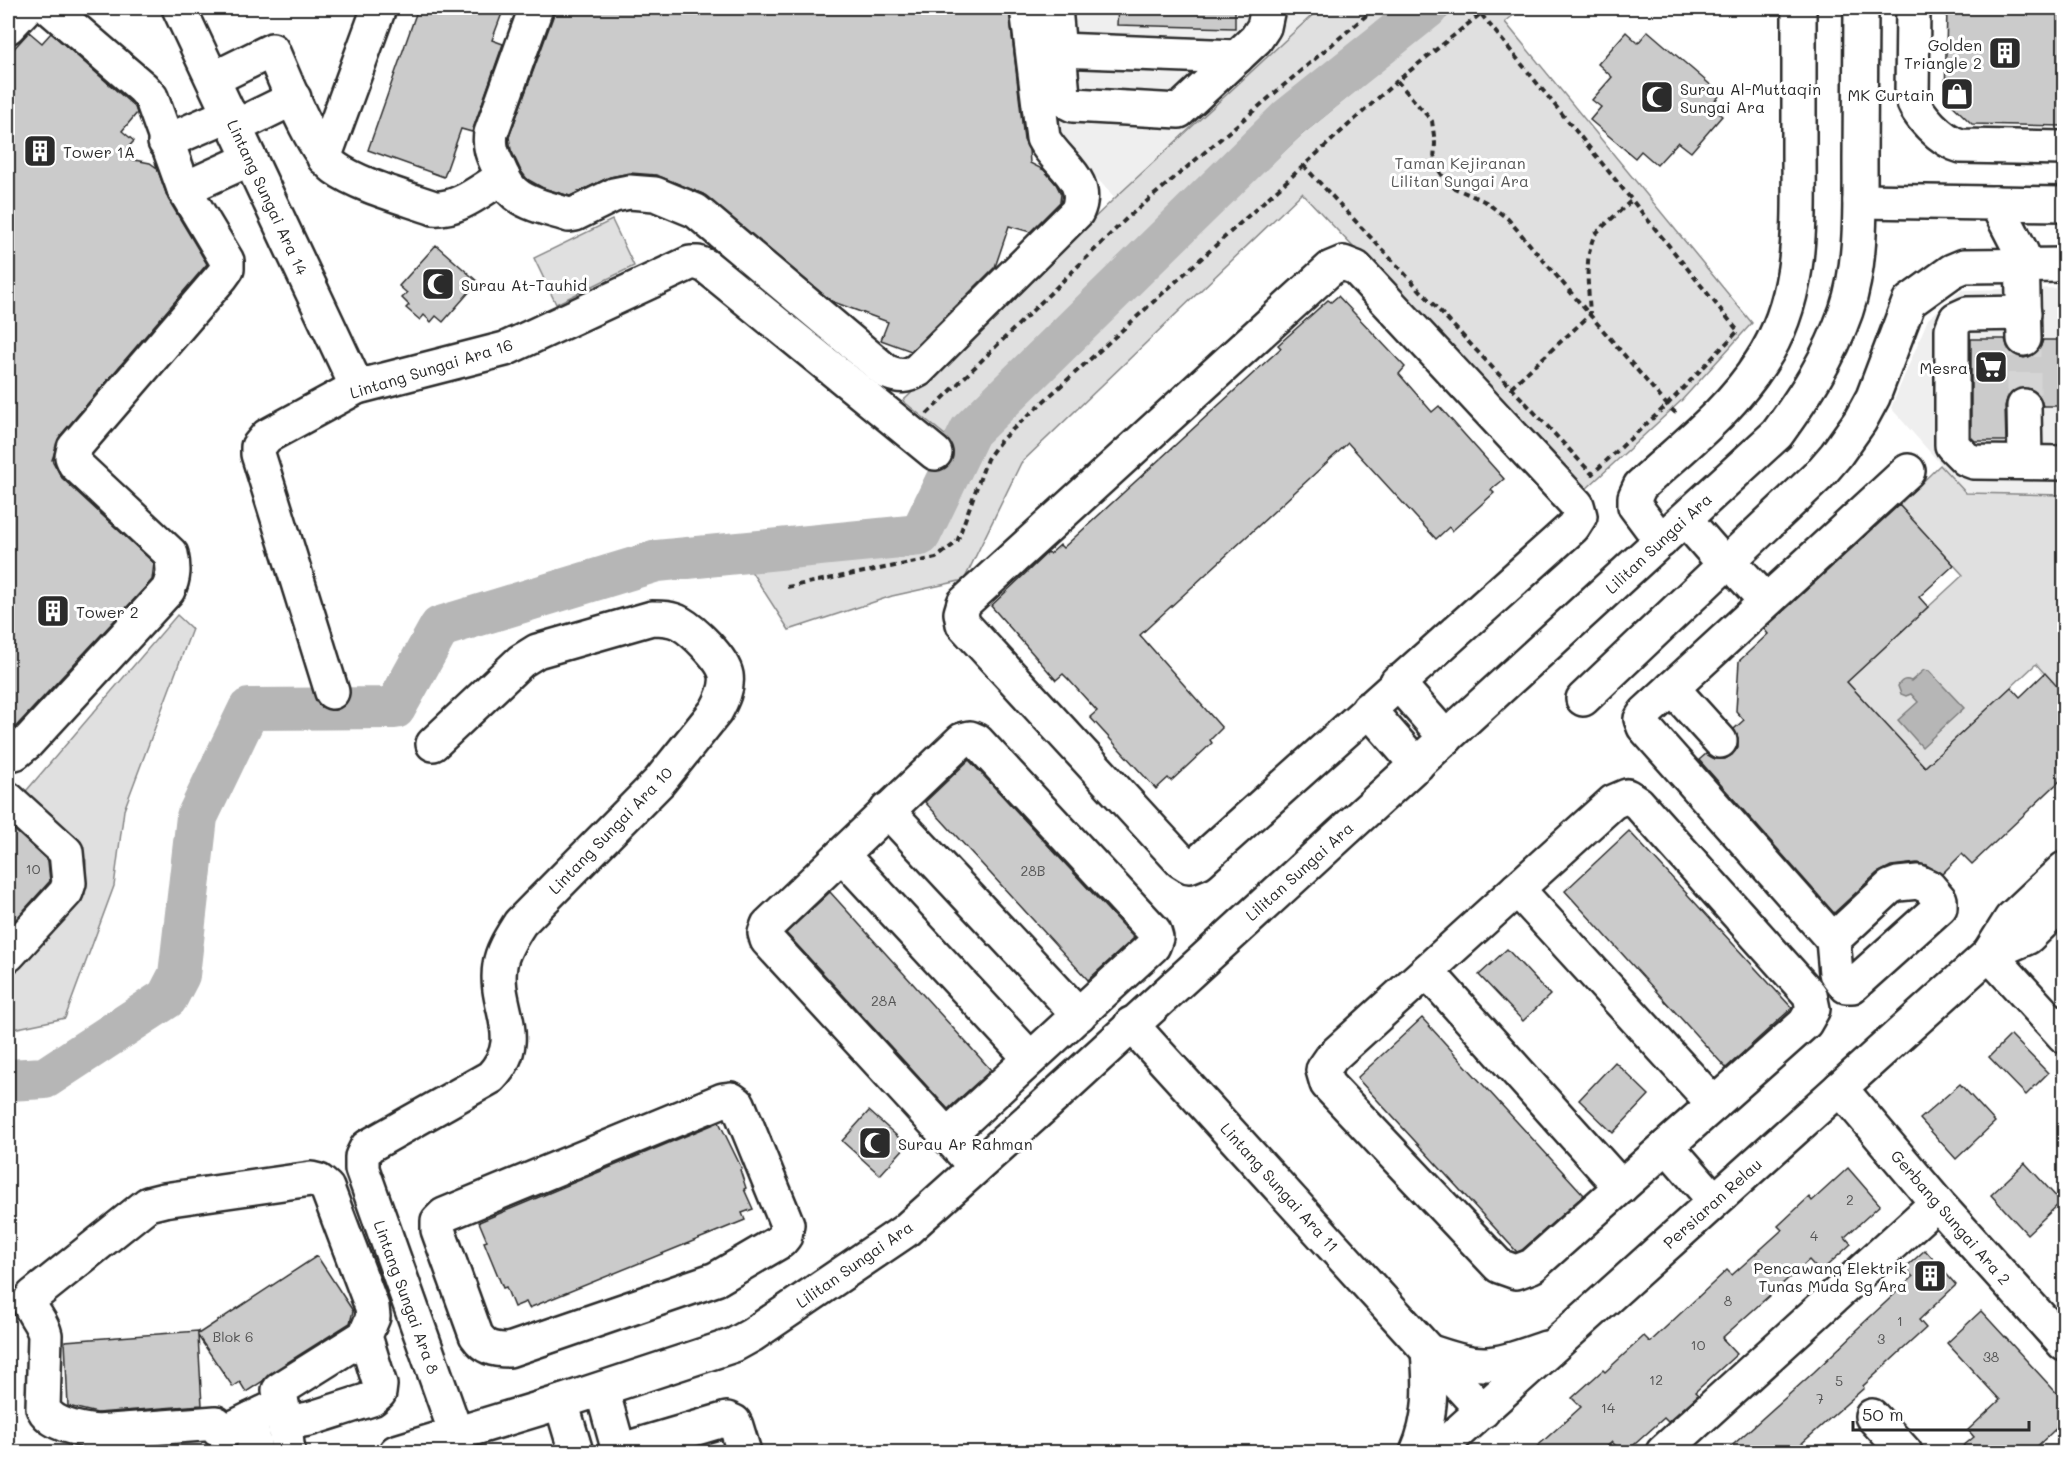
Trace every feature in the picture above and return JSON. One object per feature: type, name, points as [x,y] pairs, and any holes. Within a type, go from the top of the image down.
[{"type":"street","points":[[8,27],[26,8]]},
{"type":"street","points":[[8,754],[15,753],[27,743],[168,590],[174,568],[171,554],[75,464],[72,458],[74,448],[227,269],[227,261],[184,189],[165,142],[151,97],[50,8]]},
{"type":"street","name":"Lintang Sungai Ara 14","points":[[180,8],[357,387]]},
{"type":"street","points":[[324,158],[379,8]]},
{"type":"street","points":[[536,8],[491,133],[491,151],[514,194],[569,215],[614,195],[629,192],[655,194],[696,211],[887,372],[899,377],[907,376],[918,370],[1077,212],[1081,202],[1080,187],[1074,177],[1049,150],[1043,138],[1028,8]]},
{"type":"street","points":[[1055,8],[1063,95],[1067,102],[1073,105],[1179,111],[1256,39],[1264,27],[1268,8]]},
{"type":"street","points":[[1661,541],[1635,506],[1635,496],[1640,486],[1732,402],[1762,361],[1781,323],[1793,286],[1799,243],[1799,8]]},
{"type":"street","name":"Lilitan Sungai Ara","points":[[396,1452],[457,1436],[734,1345],[905,1231],[1777,434],[1809,390],[1831,350],[1846,310],[1854,273],[1860,201],[1861,8]]},
{"type":"street","points":[[1913,8],[1912,96],[1914,105],[1946,140],[1961,146],[2064,148]]},
{"type":"street","points":[[213,79],[272,50],[324,158],[349,176],[434,208],[446,209],[457,205],[503,177]]},
{"type":"street","points":[[1059,50],[1237,57]]},
{"type":"street","points":[[165,142],[294,98]]},
{"type":"street","points":[[184,189],[250,159]]},
{"type":"street","points":[[1860,201],[2064,204]]},
{"type":"street","points":[[1996,203],[2020,246],[2024,266],[2024,326],[1967,314],[1956,319],[1952,329],[1951,441],[1966,459],[1974,462],[2064,463]]},
{"type":"street","name":"Lintang Sungai Ara 16","points":[[332,692],[258,454],[258,447],[267,436],[357,387],[505,349],[690,263],[698,263],[706,266],[935,453]]},
{"type":"street","points":[[1343,263],[1356,268],[1576,505],[1580,516],[1573,527],[1368,709],[1199,862],[1189,866],[1181,861],[963,624],[961,613],[964,603],[1331,268],[1343,263]]},
{"type":"street","points":[[1583,699],[1728,564],[1818,476],[1848,438],[1873,397],[1909,302],[1964,266],[2064,266]]},
{"type":"street","points":[[2024,406],[2025,462]]},
{"type":"street","points":[[1833,940],[1644,727],[1641,719],[1671,688],[1908,471]]},
{"type":"street","points":[[1685,519],[1766,601]]},
{"type":"street","points":[[1699,591],[1735,630]]},
{"type":"street","name":"Lintang Sungai Ara 10","points":[[362,1157],[368,1148],[491,1077],[501,1067],[506,1055],[509,1036],[500,984],[500,964],[511,937],[520,923],[659,782],[716,711],[727,686],[726,674],[712,651],[681,623],[667,618],[652,618],[537,651],[521,661],[432,744]]},
{"type":"street","points":[[1397,682],[1446,738]]},
{"type":"street","points":[[1671,688],[1720,741]]},
{"type":"street","points":[[1368,709],[1417,765]]},
{"type":"street","points":[[948,1135],[1153,946],[1156,938],[1154,931],[977,741],[970,738],[962,740],[887,810],[768,926],[765,933],[767,940],[975,1166]]},
{"type":"street","points":[[1627,796],[1638,803],[1810,995],[1813,1009],[1805,1023],[1532,1266],[1516,1272],[1499,1266],[1327,1084],[1323,1070],[1332,1057],[1517,889],[1613,802],[1627,796]]},
{"type":"street","points":[[8,799],[66,852],[69,883],[66,892],[8,955]]},
{"type":"street","points":[[887,810],[1079,1015]]},
{"type":"street","points":[[842,855],[1030,1058]]},
{"type":"street","name":"Persiaran Relau","points":[[1436,1452],[1989,954],[2011,919],[2064,869]]},
{"type":"street","points":[[1517,889],[1714,1104]]},
{"type":"street","name":"Persiaran Relau","points":[[1989,954],[2028,937],[2064,902]]},
{"type":"street","points":[[1989,954],[2064,1036]]},
{"type":"street","points":[[1427,971],[1621,1187]]},
{"type":"street","name":"Lintang Sungai Ara 11","points":[[1131,1024],[1483,1411]]},
{"type":"street","name":"Gerbang Sungai Ara 2","points":[[1840,1088],[1937,1203],[2064,1344]]},
{"type":"street","points":[[731,1099],[738,1104],[787,1224],[785,1236],[781,1241],[716,1279],[509,1350],[488,1348],[476,1335],[438,1230],[438,1221],[444,1215],[723,1100],[731,1099]]},
{"type":"street","points":[[1667,1146],[1714,1200]]},
{"type":"street","name":"Lintang Sungai Ara 8","points":[[362,1157],[362,1169],[457,1436]]},
{"type":"street","points":[[311,1179],[320,1181],[327,1188],[372,1307],[373,1317],[365,1336],[284,1417],[252,1401],[216,1423],[97,1432],[86,1431],[52,1419],[43,1408],[45,1335],[42,1323],[31,1310],[29,1302],[33,1296],[148,1204],[311,1179]]},
{"type":"street","points":[[1663,1452],[1937,1203]]},
{"type":"street","points":[[390,1247],[438,1230]]},
{"type":"street","points":[[216,1423],[216,1428],[223,1431],[251,1419],[284,1417],[309,1419],[372,1399],[379,1393],[380,1385],[365,1336]]},
{"type":"street","name":"Lintang Sungai Ara 11","points":[[1428,1351],[1454,1360],[1487,1364],[1554,1346]]},
{"type":"street","points":[[1417,1452],[1428,1421],[1431,1397],[1428,1351]]},
{"type":"street","points":[[602,1390],[622,1451],[727,1419],[736,1425],[744,1452]]},
{"type":"street","points":[[561,1402],[576,1452]]},
{"type":"street","points":[[1872,1416],[1905,1452]]},
{"type":"street","points":[[251,1419],[255,1452]]},
{"type":"path","points":[[926,415],[1127,218],[1373,8]]},
{"type":"path","points":[[787,586],[936,558],[957,542],[987,459],[1001,440],[1397,81],[1488,8]]},
{"type":"path","points":[[1303,165],[1592,474],[1667,405],[1738,331],[1480,14]]},
{"type":"path","points":[[1397,81],[1432,121],[1435,143],[1434,163],[1452,187],[1486,202],[1508,219],[1667,405],[1698,433]]},
{"type":"path","points":[[1590,315],[1588,268],[1592,241],[1595,234],[1632,200]]},
{"type":"path","points":[[1511,387],[1590,315]]},
{"type":"shaded area","points":[[1044,8],[1320,8],[1115,198],[1056,134]]},
{"type":"shaded area","points":[[2064,288],[2064,495],[1966,493],[1891,408],[1928,319],[1962,290]]},
{"type":"shaded area","points":[[1924,670],[1929,671],[1964,708],[1922,747],[1898,720],[1918,702],[1911,694],[1906,696],[1901,694],[1898,686],[1903,680],[1911,681]]},
{"type":"green space","points":[[1320,8],[1400,8],[1259,122],[945,435],[903,401],[1115,198]]},
{"type":"green space","name":"Taman Kejiranan Lilitan Sungai Ara","points":[[1457,8],[1522,8],[1505,22],[1752,323],[1682,400],[1584,491],[1302,193],[1021,463],[964,580],[892,596],[789,630],[749,568],[929,545],[976,441],[1301,135]]},
{"type":"green space","points":[[612,220],[634,266],[556,304],[534,258]]},
{"type":"green space","points":[[1940,465],[1966,493],[2064,495],[2064,695],[2036,664],[1925,767],[1847,682],[1963,575],[1899,505]]},
{"type":"green space","points":[[177,615],[192,629],[124,810],[114,886],[65,1018],[8,1030],[8,979],[85,894],[86,860],[21,797]]},
{"type":"building","points":[[418,8],[504,8],[492,40],[503,44],[472,132],[461,129],[444,177],[368,150]]},
{"type":"building","points":[[554,8],[1009,8],[1024,140],[1029,150],[1030,163],[1044,170],[1056,184],[1061,194],[1060,202],[1030,232],[1009,226],[995,267],[911,351],[881,340],[888,322],[831,301],[703,194],[656,175],[630,173],[610,177],[570,196],[543,188],[527,179],[511,150],[509,137],[554,14]]},
{"type":"building","points":[[1118,8],[1235,8],[1235,28],[1117,25]]},
{"type":"building","name":"Golden Triangle 2","points":[[1947,8],[2064,8],[2064,126],[1972,124],[1945,98]]},
{"type":"building","name":"Surau Al-Muttaqin Sungai Ara","points":[[1648,31],[1721,94],[1710,106],[1722,116],[1691,152],[1678,142],[1657,165],[1641,151],[1635,158],[1590,120],[1601,107],[1592,100],[1612,77],[1598,64],[1626,32],[1638,43]]},
{"type":"building","points":[[29,32],[42,43],[51,33],[135,107],[137,113],[122,131],[134,141],[119,157],[150,163],[157,168],[168,199],[207,264],[60,436],[52,460],[62,478],[154,563],[152,580],[8,735],[8,55]]},
{"type":"building","name":"Surau At-Tauhid","points":[[436,245],[478,282],[443,322],[436,316],[431,322],[424,315],[420,320],[406,308],[409,305],[402,298],[407,293],[399,286]]},
{"type":"building","points":[[1338,296],[1405,367],[1399,374],[1432,412],[1439,406],[1504,479],[1491,490],[1494,493],[1452,531],[1449,527],[1436,539],[1348,443],[1140,635],[1222,728],[1210,740],[1212,743],[1171,781],[1168,778],[1156,789],[1090,717],[1097,711],[1063,674],[1056,680],[991,606],[1048,552],[1050,554],[1060,545],[1063,548],[1281,348],[1278,345],[1328,300],[1331,302]]},
{"type":"building","points":[[1971,339],[2005,339],[2008,349],[2024,358],[2034,355],[2043,340],[2064,340],[2064,406],[2043,406],[2034,390],[2024,387],[2015,390],[2008,396],[2005,406],[2006,441],[1975,441],[1971,437]]},
{"type":"building","points":[[1899,505],[1954,565],[1919,597],[1928,607],[1847,682],[1925,767],[2011,687],[2020,697],[2045,673],[2064,694],[2064,777],[1972,864],[1962,854],[1942,874],[1917,863],[1891,866],[1877,873],[1834,913],[1699,760],[1706,754],[1715,759],[1725,759],[1732,755],[1738,747],[1738,738],[1734,729],[1744,720],[1736,711],[1739,661],[1768,634],[1764,629]]},
{"type":"building","points":[[969,760],[1134,938],[1088,980],[925,802]]},
{"type":"building","points":[[8,824],[48,861],[50,881],[8,928]]},
{"type":"building","points":[[1629,831],[1792,1008],[1726,1068],[1565,891]]},
{"type":"building","points":[[830,892],[991,1070],[948,1109],[786,933]]},
{"type":"building","points":[[1507,949],[1550,995],[1523,1021],[1479,975]]},
{"type":"building","points":[[1422,1018],[1584,1195],[1522,1250],[1517,1252],[1357,1078]]},
{"type":"building","points":[[2011,1035],[2048,1073],[2026,1095],[1989,1057]]},
{"type":"building","points":[[1615,1062],[1649,1095],[1613,1133],[1579,1100]]},
{"type":"building","points":[[1960,1084],[1995,1122],[1956,1159],[1920,1119]]},
{"type":"building","name":"Surau Ar Rahman","points":[[869,1111],[907,1145],[880,1175],[842,1141]]},
{"type":"building","points":[[719,1122],[742,1169],[740,1170],[746,1188],[744,1189],[753,1209],[742,1213],[745,1220],[529,1308],[526,1302],[514,1307],[506,1287],[503,1288],[484,1242],[487,1241],[479,1222]]},
{"type":"building","points":[[2025,1163],[2061,1202],[2027,1234],[1991,1195]]},
{"type":"building","points":[[1848,1168],[1880,1205],[1845,1237],[1851,1244],[1820,1272],[1809,1260],[1722,1338],[1737,1354],[1695,1392],[1698,1395],[1668,1422],[1664,1418],[1626,1452],[1622,1452],[1612,1442],[1601,1452],[1531,1452],[1581,1407],[1572,1398],[1603,1370],[1605,1372],[1644,1336],[1650,1342],[1727,1270],[1732,1275],[1782,1230],[1778,1226],[1809,1197],[1812,1201]]},
{"type":"building","points":[[1925,1250],[1956,1285],[1919,1320],[1926,1328],[1863,1386],[1864,1388],[1792,1452],[1725,1452],[1814,1372],[1913,1277],[1905,1268]]},
{"type":"building","points":[[317,1256],[353,1311],[350,1323],[269,1374],[263,1381],[246,1392],[240,1382],[233,1387],[198,1336],[202,1405],[97,1413],[68,1406],[65,1341],[198,1331],[198,1334]]},
{"type":"building","points":[[1981,1311],[2064,1401],[2064,1421],[2031,1452],[1956,1452],[1974,1437],[1968,1430],[2000,1400],[1947,1343]]},
{"type":"waterway","points":[[8,1080],[45,1078],[167,998],[179,975],[197,817],[249,709],[395,708],[440,627],[657,561],[920,535],[970,431],[1288,119],[1427,8]]},
{"type":"tunnel","points":[[2024,339],[2024,406]]},
{"type":"place","name":"Golden Triangle 2","points":[[2005,53]]},
{"type":"place","name":"MK Curtain","points":[[1957,94]]},
{"type":"place","name":"Surau Al-Muttaqin Sungai Ara","points":[[1657,97]]},
{"type":"place","name":"Tower 1A","points":[[40,151]]},
{"type":"place","name":"Surau At-Tauhid","points":[[438,284]]},
{"type":"place","name":"Mesra","points":[[1991,367]]},
{"type":"place","name":"Tower 2","points":[[53,611]]},
{"type":"place","name":"Surau Ar Rahman","points":[[875,1143]]},
{"type":"place","name":"Pencawang Elektrik Tunas Muda Sg Ara","points":[[1930,1276]]}]
